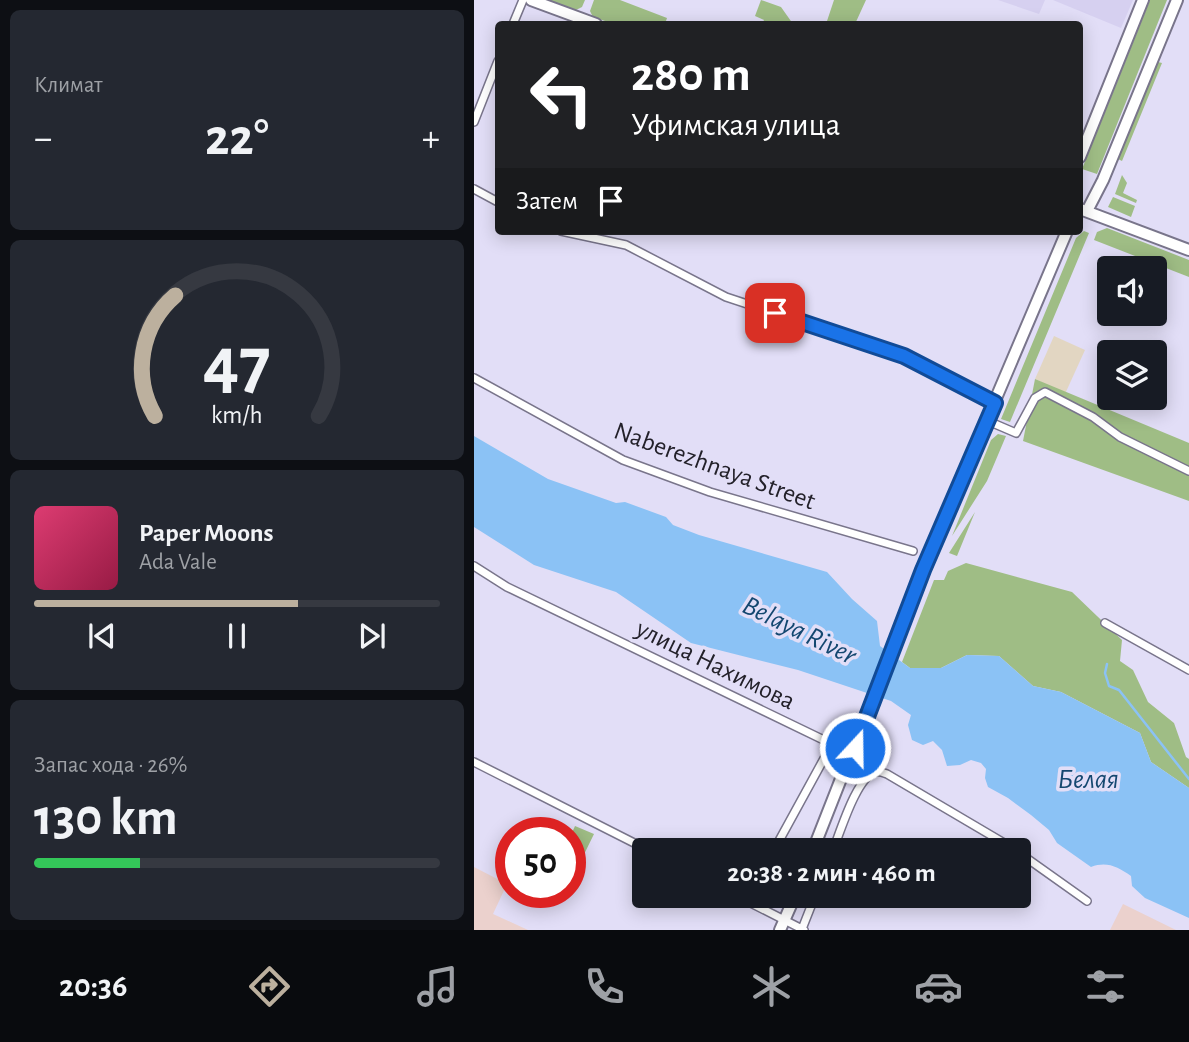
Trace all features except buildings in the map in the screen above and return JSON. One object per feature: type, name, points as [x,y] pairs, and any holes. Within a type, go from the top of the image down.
[{"type":"main road","points":[[531,0],[588,21]]},
{"type":"main road","points":[[1083,150],[1143,0]]},
{"type":"main road","points":[[1178,0],[1103,180],[1083,210],[1189,250]]},
{"type":"main road","points":[[819,838],[923,570],[1065,235]]},
{"type":"main road","points":[[783,925],[790,908]]},
{"type":"street","points":[[514,21],[523,0]]},
{"type":"street","points":[[474,122],[495,69]]},
{"type":"street","points":[[474,189],[495,200]]},
{"type":"street","points":[[580,235],[626,245],[726,297],[904,356],[995,403]]},
{"type":"street","name":"Naberezhnaya Street","points":[[474,378],[623,460],[710,492],[913,551]]},
{"type":"street","points":[[988,421],[1016,433],[1035,398],[1045,392],[1093,417],[1120,437],[1189,471]]},
{"type":"street","name":"улица Нахимова","points":[[474,566],[507,587],[832,744],[781,838]]},
{"type":"street","points":[[1105,623],[1189,670]]},
{"type":"street","points":[[474,762],[632,842]]},
{"type":"street","points":[[838,838],[859,785],[867,776],[876,772],[888,774],[995,838]]},
{"type":"street","points":[[1031,861],[1087,901]]},
{"type":"street","points":[[760,908],[783,925],[803,929],[811,908]]},
{"type":"shaded area","points":[[998,0],[1045,0],[1039,14]]},
{"type":"shaded area","points":[[1053,0],[1133,0],[1121,28]]},
{"type":"shaded area","points":[[1054,336],[1085,350],[1065,394],[1035,379]]},
{"type":"shaded area","points":[[474,867],[495,878],[496,908],[493,914],[528,930],[474,930]]},
{"type":"shaded area","points":[[1123,904],[1176,930],[1110,930]]},
{"type":"green space","points":[[545,0],[585,0],[582,7],[574,11]]},
{"type":"green space","points":[[594,0],[620,0],[667,18],[666,21],[605,21],[593,17],[590,11]]},
{"type":"green space","points":[[761,0],[781,7],[791,21],[764,21],[755,16]]},
{"type":"green space","points":[[834,0],[866,0],[856,21],[827,21]]},
{"type":"green space","points":[[1150,0],[1167,0],[1097,174],[1083,169]]},
{"type":"green space","points":[[1158,62],[1162,63],[1122,161],[1118,159]]},
{"type":"green space","points":[[1122,175],[1127,183],[1123,193],[1137,200],[1136,203],[1115,194]]},
{"type":"green space","points":[[1113,197],[1135,206],[1131,217],[1108,207]]},
{"type":"green space","points":[[1107,228],[1189,260],[1189,277],[1167,268],[1167,256],[1135,256],[1094,240],[1097,232]]},
{"type":"green space","points":[[1083,232],[1089,233],[1010,422],[1001,419],[1076,238],[1083,235]]},
{"type":"green space","points":[[1035,379],[1097,405],[1097,410],[1110,410],[1189,443],[1189,501],[1023,441]]},
{"type":"green space","points":[[998,434],[1006,436],[987,481],[952,536],[991,440]]},
{"type":"green space","points":[[975,512],[957,556],[949,553]]},
{"type":"green space","points":[[966,563],[1072,592],[1122,640],[1120,661],[1133,670],[1148,702],[1174,723],[1189,759],[1189,788],[1151,762],[1140,733],[1061,692],[1033,686],[999,656],[967,655],[941,668],[910,668],[902,662],[934,580],[944,580],[948,571]]},
{"type":"green space","points":[[586,831],[594,834],[586,850]]},
{"type":"water","name":"Белая","points":[[474,436],[548,479],[666,517],[673,525],[699,535],[827,572],[877,621],[880,646],[910,668],[941,668],[967,655],[999,656],[1033,686],[1061,692],[1140,733],[1151,762],[1189,788],[1189,918],[1145,898],[1132,886],[1131,876],[1122,870],[1107,865],[1091,867],[1057,843],[1049,830],[1031,815],[988,787],[986,769],[981,763],[971,760],[960,765],[947,766],[942,750],[933,741],[923,745],[912,740],[908,725],[911,715],[891,701],[798,670],[691,643],[616,592],[534,565],[474,527]]},
{"type":"waterway","points":[[1107,664],[1105,673],[1109,686],[1119,690],[1189,779]]},
{"type":"route","points":[[775,313],[904,356],[995,403],[923,570],[855,748]]},
{"type":"water label","name":"Belaya River","points":[[800,629]]}]
